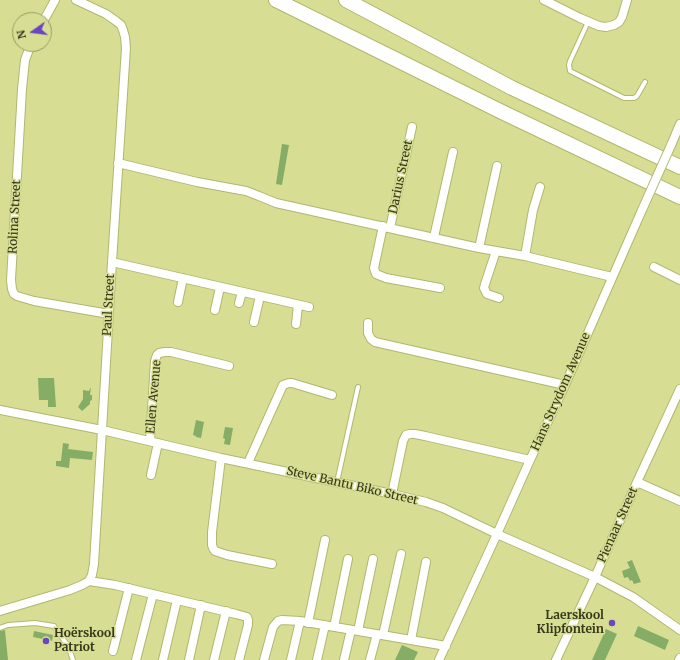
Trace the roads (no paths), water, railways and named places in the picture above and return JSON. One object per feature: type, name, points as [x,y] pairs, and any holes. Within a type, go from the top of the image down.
[{"type":"highway","points":[[276,0],[502,112],[680,197]]},
{"type":"highway","points":[[346,0],[512,88],[680,167]]},
{"type":"street","points":[[48,12],[55,0]]},
{"type":"street","name":"Paul Street","points":[[76,0],[106,14],[121,25],[125,37],[126,48],[94,564],[89,581]]},
{"type":"street","points":[[544,0],[588,22],[606,27],[619,22],[627,0]]},
{"type":"street","name":"Rolina Street","points":[[28,52],[25,60],[22,89],[11,280],[12,289],[14,294],[28,300],[109,314]]},
{"type":"street","name":"Hans Strydom Avenue","points":[[439,660],[565,385],[680,124]]},
{"type":"street","name":"Darius Street","points":[[412,127],[387,227],[479,248],[525,256],[612,277]]},
{"type":"street","points":[[434,237],[453,152]]},
{"type":"street","points":[[118,163],[197,182],[246,191],[276,203],[387,227],[374,268],[376,274],[386,278],[440,288]]},
{"type":"street","points":[[479,248],[496,166]]},
{"type":"street","points":[[525,256],[533,210],[540,187]]},
{"type":"street","points":[[496,251],[484,288],[487,294],[499,298]]},
{"type":"street","points":[[112,262],[309,307]]},
{"type":"street","points":[[654,267],[680,280]]},
{"type":"street","points":[[178,302],[183,278]]},
{"type":"street","points":[[215,310],[220,287]]},
{"type":"street","points":[[239,303],[242,292]]},
{"type":"street","points":[[254,322],[260,296]]},
{"type":"street","points":[[296,324],[298,305]]},
{"type":"street","points":[[368,323],[368,333],[371,339],[375,342],[565,385]]},
{"type":"street","name":"Ellen Avenue","points":[[154,442],[155,361],[157,355],[159,353],[171,352],[229,366]]},
{"type":"street","points":[[248,463],[283,384],[292,383],[332,395]]},
{"type":"street","name":"Pienaar Street","points":[[556,660],[680,389]]},
{"type":"street","name":"Steve Bantu Biko Street","points":[[0,410],[102,430],[221,458],[392,494],[443,508],[497,534],[595,577],[633,597],[680,630]]},
{"type":"street","points":[[392,494],[403,441],[406,436],[410,434],[425,436],[530,460]]},
{"type":"street","points":[[151,475],[154,442]]},
{"type":"street","points":[[221,458],[212,532],[213,548],[215,551],[227,555],[272,564]]},
{"type":"street","points":[[637,482],[680,501]]},
{"type":"street","points":[[291,660],[304,622],[325,540]]},
{"type":"street","points":[[370,660],[380,635],[401,554]]},
{"type":"street","points":[[344,660],[355,630],[373,558]]},
{"type":"street","points":[[334,627],[348,559]]},
{"type":"street","points":[[411,640],[426,562]]},
{"type":"street","points":[[0,611],[70,590],[89,581],[129,588],[244,616],[248,620],[248,625],[239,660]]},
{"type":"street","points":[[113,651],[129,588]]},
{"type":"street","points":[[136,660],[153,594]]},
{"type":"street","points":[[163,660],[177,600]]},
{"type":"street","points":[[189,660],[201,605]]},
{"type":"street","points":[[214,660],[226,611]]},
{"type":"street","points":[[264,660],[271,631],[278,621],[282,620],[355,630],[446,646]]},
{"type":"street","points":[[317,660],[325,626]]},
{"type":"lane","points":[[588,22],[570,61],[570,71],[624,98],[634,98],[638,96],[645,82]]},
{"type":"lane","points":[[337,482],[358,387]]},
{"type":"lane","points":[[0,628],[35,624],[54,626],[68,646],[73,660]]},
{"type":"place","name":"Laerskool Klipfontein","points":[[612,623]]},
{"type":"place","name":"Hoërskool Patriot","points":[[46,641]]}]
